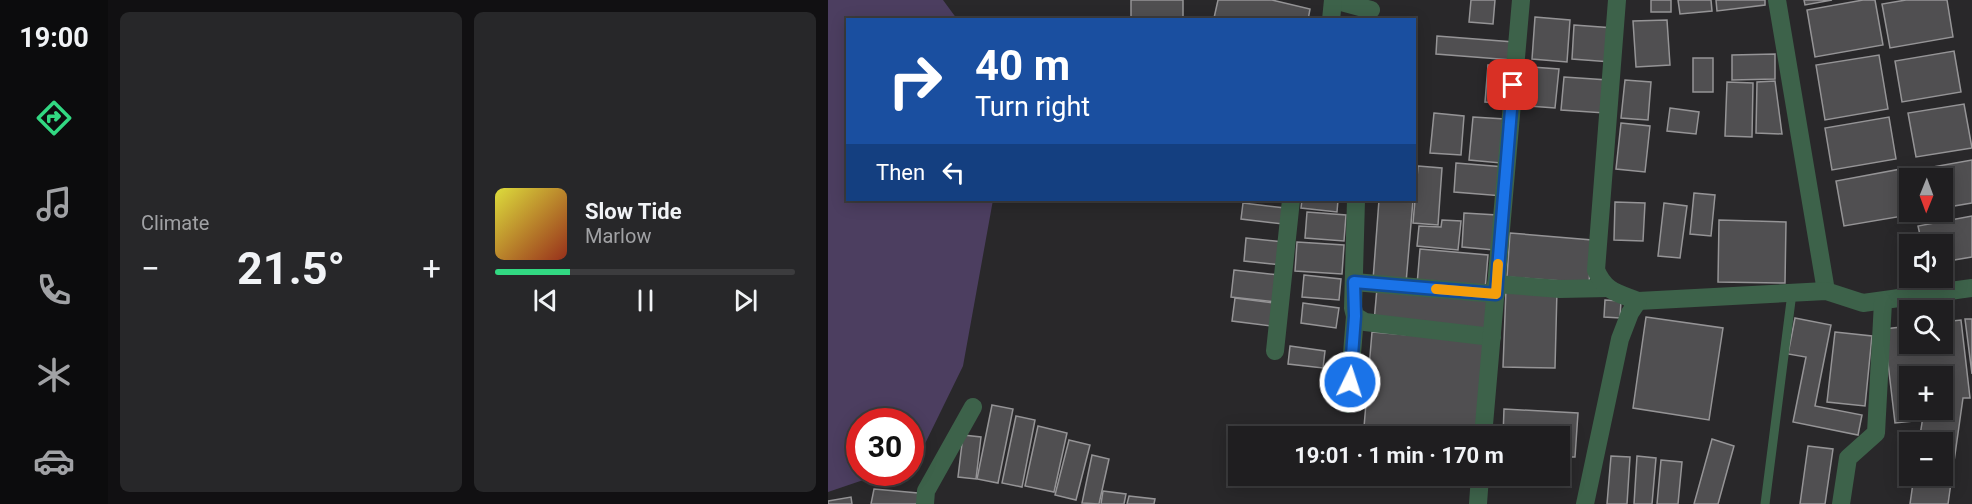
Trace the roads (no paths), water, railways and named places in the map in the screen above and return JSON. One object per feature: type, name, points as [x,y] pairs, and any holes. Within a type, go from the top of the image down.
[{"type":"street","points":[[1331,18],[1333,0],[1371,10]]},
{"type":"street","points":[[1484,426],[1521,0]]},
{"type":"street","points":[[1617,0],[1596,270],[1601,284],[1638,301],[1826,291],[1863,303],[1972,288]]},
{"type":"street","points":[[1778,0],[1826,291]]},
{"type":"street","points":[[1275,351],[1291,201]]},
{"type":"street","points":[[1348,404],[1355,316],[1356,201]]},
{"type":"street","points":[[1354,282],[1496,289],[1608,288]]},
{"type":"street","points":[[1585,504],[1620,339],[1630,313],[1638,301]]},
{"type":"street","points":[[1841,504],[1848,458],[1876,433],[1882,302]]},
{"type":"street","points":[[1355,316],[1365,322],[1492,337]]},
{"type":"street","points":[[925,504],[926,490],[973,407]]},
{"type":"street","points":[[1478,504],[1479,486]]},
{"type":"lane","points":[[1765,504],[1792,293]]}]
